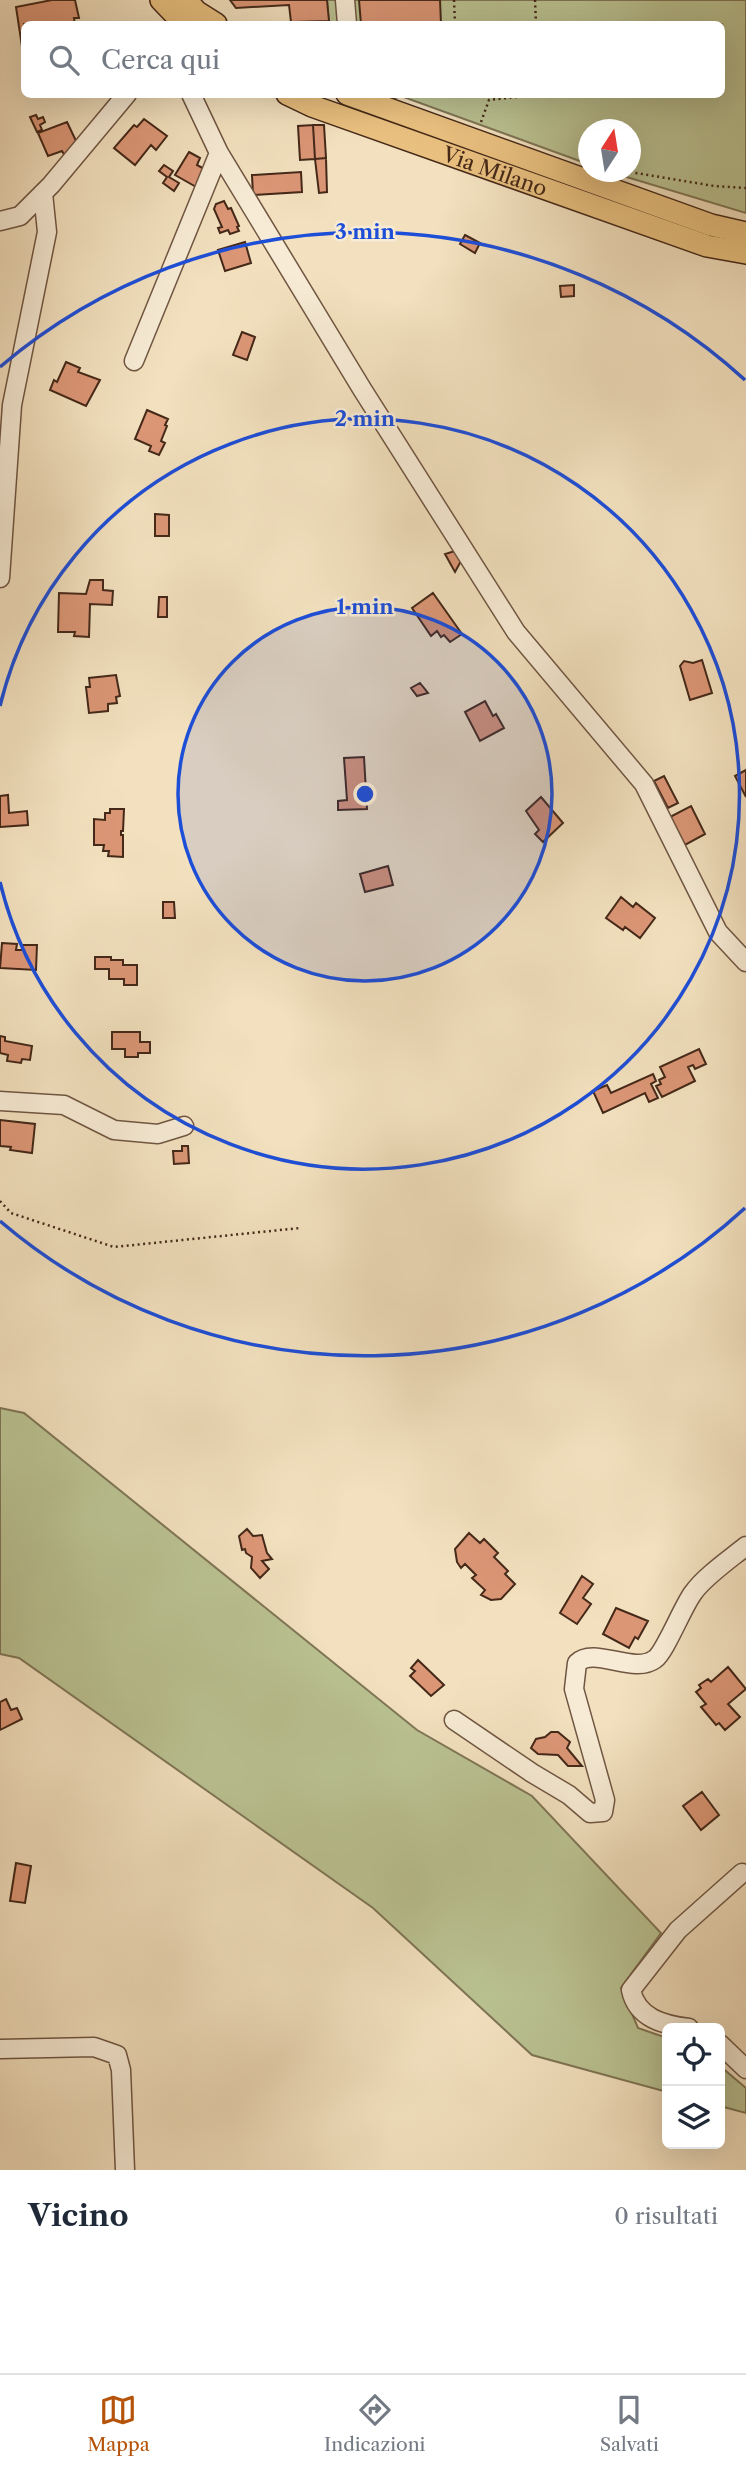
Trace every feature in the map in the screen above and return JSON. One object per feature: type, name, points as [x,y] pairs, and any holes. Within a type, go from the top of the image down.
[{"type":"main road","points":[[161,0],[181,21]]},
{"type":"main road","points":[[186,0],[197,12],[211,21]]},
{"type":"main road","name":"Via Milano","points":[[295,98],[706,246],[746,253]]},
{"type":"main road","name":"Via Milano","points":[[358,98],[711,225],[746,233]]},
{"type":"street","points":[[345,0],[347,21]]},
{"type":"street","points":[[0,220],[20,216],[43,193],[124,98]]},
{"type":"street","points":[[193,98],[219,152],[362,389],[516,632],[644,784],[718,932],[746,962]]},
{"type":"street","points":[[134,361],[219,152]]},
{"type":"street","points":[[0,578],[12,405],[47,232],[43,193]]},
{"type":"street","points":[[0,1101],[64,1105],[114,1130],[158,1134],[184,1126]]},
{"type":"street","points":[[454,1720],[569,1796],[590,1813],[603,1812],[605,1801],[574,1689],[576,1662],[592,1658],[641,1665],[656,1658],[694,1591],[746,1546]]},
{"type":"street","points":[[662,2023],[656,2022],[634,2003],[631,1990],[678,1930],[742,1873]]},
{"type":"street","points":[[0,2049],[94,2047],[117,2054],[121,2070],[125,2170]]},
{"type":"street","points":[[725,2050],[746,2069]]},
{"type":"path","points":[[454,0],[455,21]]},
{"type":"path","points":[[535,0],[536,21]]},
{"type":"path","points":[[480,125],[489,100],[507,98]]},
{"type":"path","points":[[641,174],[714,186],[746,188]]},
{"type":"path","points":[[0,1201],[11,1213],[114,1247],[300,1228]]},
{"type":"green space","points":[[327,0],[746,0],[746,213],[641,181],[641,119],[578,119],[578,160],[406,98],[725,98],[725,21],[329,21]]},
{"type":"green space","points":[[0,1408],[24,1413],[417,1730],[532,1796],[661,1933],[621,1988],[638,2028],[662,2036],[662,2091],[532,2055],[373,1908],[19,1658],[0,1654]]},
{"type":"green space","points":[[725,2070],[746,2088],[746,2113],[725,2107]]},
{"type":"building","points":[[52,0],[75,0],[79,18],[74,18],[74,21],[21,21],[21,40],[16,7]]},
{"type":"building","points":[[230,0],[327,0],[329,21],[291,21],[289,5],[236,8]]},
{"type":"building","points":[[359,0],[440,0],[441,21],[361,21]]},
{"type":"building","points":[[36,115],[38,119],[43,117],[45,122],[40,125],[42,130],[37,132],[30,117]]},
{"type":"building","points":[[144,119],[167,136],[156,150],[151,145],[135,165],[114,148],[134,125],[137,127]]},
{"type":"building","points":[[67,122],[78,145],[66,158],[62,151],[48,156],[38,133]]},
{"type":"building","points":[[313,125],[324,125],[326,158],[315,159]]},
{"type":"building","points":[[313,125],[315,159],[300,160],[298,126]]},
{"type":"building","points":[[189,152],[200,158],[197,165],[208,171],[198,188],[175,175]]},
{"type":"building","points":[[326,158],[327,192],[319,193],[315,159]]},
{"type":"building","points":[[164,165],[173,171],[169,177],[179,183],[174,191],[163,183],[167,177],[159,171]]},
{"type":"building","points":[[301,172],[302,192],[253,195],[252,175]]},
{"type":"building","points":[[224,201],[228,209],[231,208],[239,226],[239,231],[230,234],[228,230],[220,233],[218,228],[222,227],[214,209],[216,204]]},
{"type":"building","points":[[465,235],[480,243],[475,253],[460,244]]},
{"type":"building","points":[[245,242],[251,263],[225,271],[218,250]]},
{"type":"building","points":[[574,285],[574,296],[561,297],[560,286]]},
{"type":"building","points":[[242,332],[255,337],[247,360],[233,355]]},
{"type":"building","points":[[66,362],[80,368],[78,372],[100,380],[86,406],[50,390],[54,380],[57,382]]},
{"type":"building","points":[[147,410],[168,419],[161,441],[165,443],[159,455],[149,451],[151,446],[135,439]]},
{"type":"building","points":[[155,514],[169,515],[169,536],[155,536]]},
{"type":"building","points":[[455,551],[461,561],[455,572],[445,554]]},
{"type":"building","points":[[90,580],[103,580],[103,590],[113,591],[112,605],[90,604],[89,637],[74,636],[75,632],[58,632],[59,593],[86,594]]},
{"type":"building","points":[[433,593],[462,634],[450,642],[437,631],[431,636],[412,608]]},
{"type":"building","points":[[159,597],[167,597],[167,617],[158,617]]},
{"type":"building","points":[[702,660],[712,693],[690,700],[680,666],[684,661],[693,663]]},
{"type":"building","points":[[116,675],[120,696],[116,697],[117,703],[108,704],[108,711],[89,713],[86,687],[90,687],[89,678]]},
{"type":"building","points":[[420,683],[428,693],[417,696],[411,688]]},
{"type":"building","points":[[485,701],[504,728],[480,741],[465,712]]},
{"type":"building","points":[[364,757],[367,809],[338,810],[338,801],[347,800],[344,758]]},
{"type":"building","points":[[746,770],[746,797],[735,776]]},
{"type":"building","points":[[664,776],[678,803],[668,808],[654,781]]},
{"type":"building","points":[[8,795],[9,813],[27,811],[28,825],[0,827],[0,796]]},
{"type":"building","points":[[541,797],[563,823],[543,842],[535,834],[539,830],[526,811]]},
{"type":"building","points":[[691,806],[705,834],[685,845],[670,817]]},
{"type":"building","points":[[110,809],[124,809],[121,831],[123,857],[108,856],[109,851],[103,851],[104,845],[94,845],[94,819],[105,820],[105,813],[110,813]]},
{"type":"building","points":[[388,866],[393,885],[365,892],[360,874]]},
{"type":"building","points":[[621,897],[633,907],[636,903],[655,918],[640,938],[606,918]]},
{"type":"building","points":[[163,902],[174,902],[175,918],[163,918]]},
{"type":"building","points":[[2,943],[17,944],[16,950],[22,950],[22,945],[37,945],[36,970],[0,968]]},
{"type":"building","points":[[95,957],[111,957],[111,960],[123,960],[123,965],[137,965],[137,985],[124,985],[124,979],[109,979],[109,969],[95,969]]},
{"type":"building","points":[[112,1032],[140,1032],[140,1042],[150,1042],[150,1053],[125,1057],[125,1049],[112,1049]]},
{"type":"building","points":[[0,1036],[5,1037],[5,1041],[32,1046],[30,1060],[22,1059],[21,1063],[7,1061],[8,1055],[0,1053]]},
{"type":"building","points":[[699,1049],[706,1064],[695,1069],[693,1065],[688,1067],[695,1081],[662,1097],[656,1086],[661,1084],[659,1080],[665,1077],[660,1067]]},
{"type":"building","points":[[653,1074],[656,1081],[651,1084],[658,1098],[649,1102],[645,1093],[603,1113],[593,1091],[607,1085],[611,1093]]},
{"type":"building","points":[[0,1120],[35,1124],[32,1153],[0,1146]]},
{"type":"building","points":[[182,1146],[188,1146],[189,1163],[174,1164],[173,1151],[182,1151]]},
{"type":"building","points":[[247,1529],[253,1536],[262,1535],[267,1553],[272,1559],[262,1561],[269,1569],[260,1578],[251,1568],[252,1557],[245,1549],[242,1550],[239,1536]]},
{"type":"building","points":[[469,1533],[480,1543],[484,1539],[498,1553],[494,1557],[508,1571],[505,1574],[515,1584],[501,1599],[491,1600],[481,1595],[485,1590],[472,1578],[476,1575],[465,1564],[461,1568],[457,1562],[455,1549]]},
{"type":"building","points":[[582,1576],[593,1584],[583,1598],[591,1604],[577,1624],[560,1613]]},
{"type":"building","points":[[616,1608],[648,1621],[638,1639],[635,1637],[629,1648],[603,1634]]},
{"type":"building","points":[[418,1660],[444,1685],[431,1696],[410,1676],[415,1671],[411,1668]]},
{"type":"building","points":[[728,1667],[746,1689],[728,1704],[740,1717],[725,1730],[719,1723],[716,1725],[701,1707],[706,1704],[696,1692],[701,1688],[699,1685],[708,1679],[711,1682]]},
{"type":"building","points":[[6,1699],[11,1710],[17,1708],[22,1719],[0,1730],[0,1702]]},
{"type":"building","points":[[551,1732],[558,1732],[570,1742],[567,1748],[582,1766],[568,1766],[558,1755],[538,1754],[531,1748],[536,1739]]},
{"type":"building","points":[[702,1792],[719,1815],[701,1830],[683,1806]]},
{"type":"building","points":[[16,1863],[31,1866],[25,1903],[10,1901]]}]
